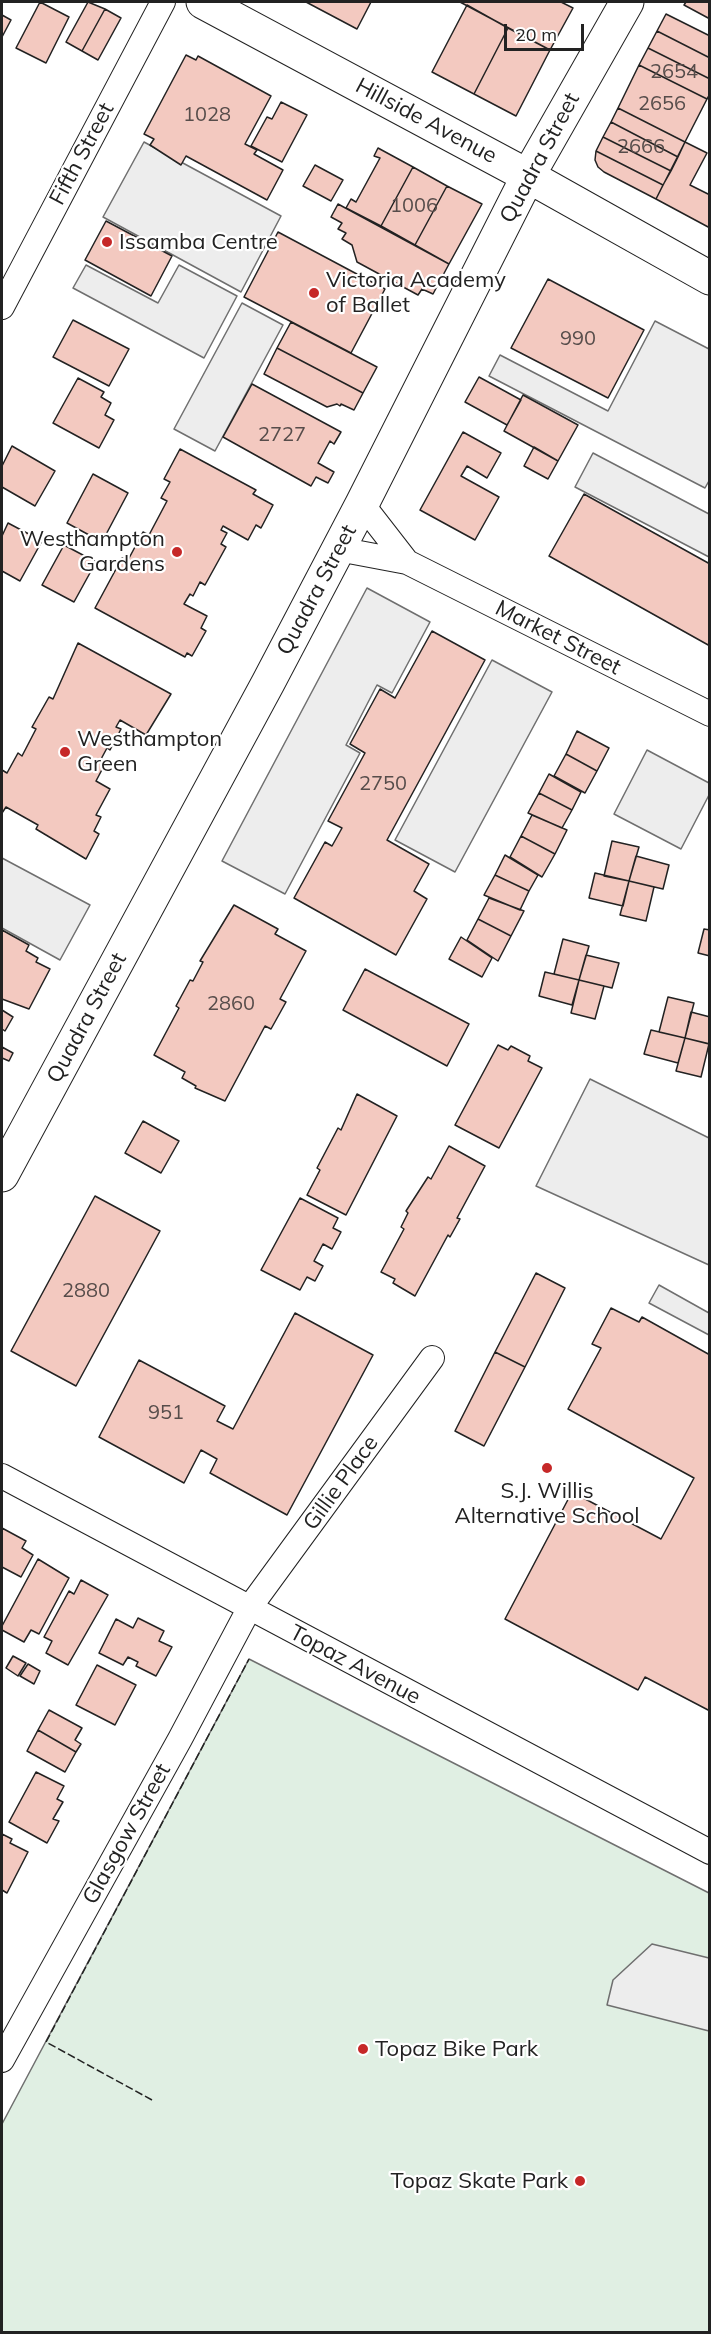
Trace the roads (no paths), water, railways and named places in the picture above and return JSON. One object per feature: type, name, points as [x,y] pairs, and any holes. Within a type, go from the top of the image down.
[{"type":"main road","name":"Hillside Avenue","points":[[203,2],[710,278]]},
{"type":"main road","name":"Quadra Street","points":[[2,1175],[268,683],[528,177],[627,2]]},
{"type":"street","name":"Fifth Street","points":[[2,307],[163,2]]},
{"type":"street","name":"Market Street","points":[[362,504],[407,562]]},
{"type":"street","name":"Market Street","points":[[338,549],[407,562],[710,714]]},
{"type":"street","name":"Gillie Place","points":[[250,1607],[432,1358]]},
{"type":"street","name":"Topaz Avenue","points":[[2,1476],[710,1852]]},
{"type":"street","name":"Glasgow Street","points":[[2,2060],[185,1730],[250,1607]]},
{"type":"place","name":"Issamba Centre","points":[[107,242]]},
{"type":"place","name":"Victoria Academy of Ballet","points":[[314,293]]},
{"type":"place","name":"Westhampton Gardens","points":[[177,552]]},
{"type":"place","name":"Westhampton Green","points":[[65,752]]},
{"type":"place","name":"S.J. Willis Alternative School","points":[[547,1468]]},
{"type":"place","name":"Topaz Bike Park","points":[[363,2049]]},
{"type":"place","name":"Topaz Skate Park","points":[[580,2181]]}]
